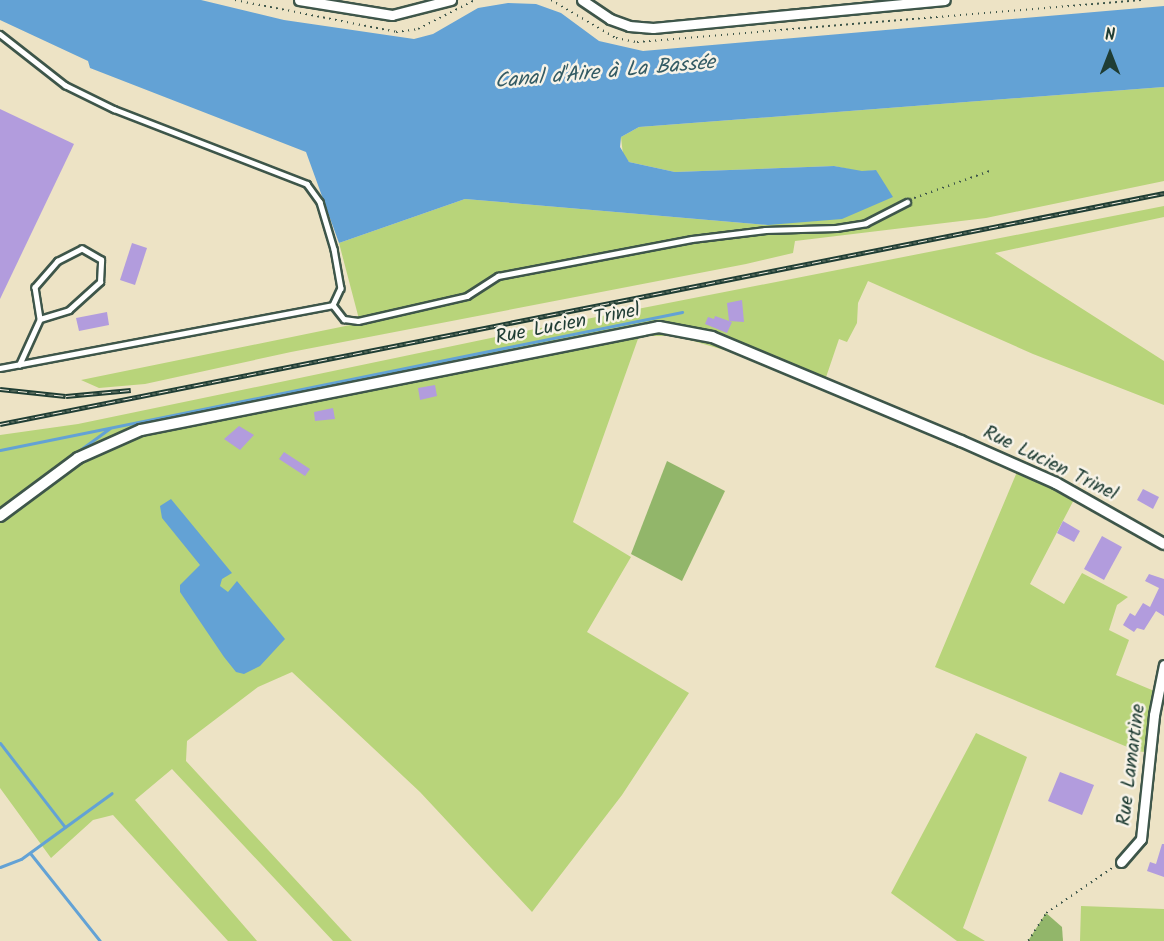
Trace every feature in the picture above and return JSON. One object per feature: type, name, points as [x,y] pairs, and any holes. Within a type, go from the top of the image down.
[{"type":"street","points":[[299,0],[392,15],[451,0]]},
{"type":"street","points":[[582,0],[610,20],[629,26],[653,28],[945,0]]},
{"type":"street","name":"Rue Lucien Trinel","points":[[0,516],[78,458],[141,430],[659,327],[711,338],[961,441],[1056,483],[1164,544]]},
{"type":"street","name":"Rue Lamartine","points":[[1121,862],[1141,839],[1164,665]]},
{"type":"lane","points":[[0,34],[65,84],[104,104],[307,184],[320,202],[334,249],[341,288],[333,305]]},
{"type":"lane","points":[[333,305],[344,319],[358,321],[467,296],[498,276],[692,239],[765,230],[836,228],[866,223],[907,202]]},
{"type":"lane","points":[[19,365],[40,320],[35,287],[58,261],[81,249],[101,260],[100,282],[69,310],[40,320]]},
{"type":"lane","points":[[0,368],[333,305]]},
{"type":"path","points":[[551,0],[616,38],[637,42],[1141,0]]},
{"type":"path","points":[[907,202],[990,171]]},
{"type":"path","points":[[1028,941],[1046,913],[1071,892],[1121,862]]},
{"type":"green space","points":[[1164,87],[1164,181],[986,218],[795,241],[793,253],[746,264],[291,352],[145,384],[99,388],[81,380],[360,323],[339,243],[465,199],[768,225],[876,170],[862,172],[834,166],[675,172],[629,162],[623,155],[621,137],[639,127]]},
{"type":"green space","points":[[1164,206],[1164,217],[995,253],[1164,361],[1164,405],[1033,354],[868,281],[858,303],[857,323],[847,342],[839,339],[822,389],[731,352],[676,336],[639,336],[573,522],[631,557],[587,632],[689,693],[622,795],[532,912],[420,792],[292,672],[258,687],[187,741],[186,761],[352,941],[333,941],[172,769],[135,800],[257,941],[228,941],[113,815],[93,820],[51,858],[0,788],[0,435],[78,424],[525,331]]},
{"type":"green space","points":[[1022,460],[1079,490],[1030,584],[1064,604],[1082,573],[1128,597],[1117,605],[1109,630],[1129,640],[1116,675],[1159,693],[1151,753],[1137,751],[935,667]]},
{"type":"green space","points":[[667,461],[725,491],[682,581],[631,554]]},
{"type":"green space","points":[[976,733],[1027,757],[963,928],[985,941],[957,941],[891,893]]},
{"type":"green space","points":[[1081,906],[1164,909],[1164,941],[1080,941]]},
{"type":"green space","points":[[1046,913],[1062,927],[1063,941],[1028,941]]},
{"type":"water","name":"Canal d'Aire à La Bassée","points":[[0,0],[201,0],[284,20],[414,39],[433,34],[478,8],[508,3],[536,4],[561,13],[599,41],[643,51],[1164,6],[1164,87],[639,127],[621,137],[620,147],[629,162],[675,172],[834,166],[862,171],[876,170],[893,197],[842,219],[768,225],[465,199],[339,243],[306,152],[90,68],[88,61],[0,20]]},
{"type":"water","points":[[171,499],[232,573],[222,579],[220,586],[228,592],[237,581],[285,639],[260,666],[244,674],[236,672],[224,657],[180,592],[180,585],[200,565],[162,518],[160,506]]},
{"type":"building","points":[[0,109],[74,144],[0,299]]},
{"type":"building","points":[[132,243],[147,248],[135,285],[120,280]]},
{"type":"building","points":[[742,300],[744,322],[729,321],[727,303]]},
{"type":"building","points":[[107,312],[109,325],[79,331],[76,318]]},
{"type":"building","points":[[715,316],[732,322],[727,333],[705,324],[708,317],[714,319]]},
{"type":"building","points":[[435,385],[437,396],[420,400],[418,388]]},
{"type":"building","points":[[333,408],[335,419],[315,421],[314,412]]},
{"type":"building","points":[[239,426],[254,435],[240,450],[224,439]]},
{"type":"building","points":[[284,452],[310,469],[305,476],[279,459]]},
{"type":"building","points":[[1143,489],[1159,497],[1153,509],[1137,500]]},
{"type":"building","points":[[1063,521],[1080,531],[1074,542],[1057,533]]},
{"type":"building","points":[[1102,536],[1122,547],[1104,580],[1084,569]]},
{"type":"building","points":[[1149,574],[1164,579],[1164,616],[1156,611],[1144,630],[1137,628],[1134,632],[1123,625],[1130,613],[1135,616],[1143,603],[1150,607],[1159,588],[1145,581]]},
{"type":"building","points":[[1060,772],[1094,785],[1082,815],[1048,801]]},
{"type":"building","points":[[1162,844],[1164,844],[1164,877],[1147,871],[1150,862],[1156,864]]},
{"type":"waterway","points":[[0,450],[682,312]]},
{"type":"waterway","points":[[62,463],[110,428]]},
{"type":"waterway","points":[[0,509],[28,489]]},
{"type":"waterway","points":[[0,743],[65,827]]},
{"type":"waterway","points":[[0,867],[21,859],[112,793]]},
{"type":"waterway","points":[[30,853],[100,941]]},
{"type":"railway","points":[[0,424],[1164,193]]},
{"type":"railway","points":[[0,389],[66,396],[131,390]]}]
